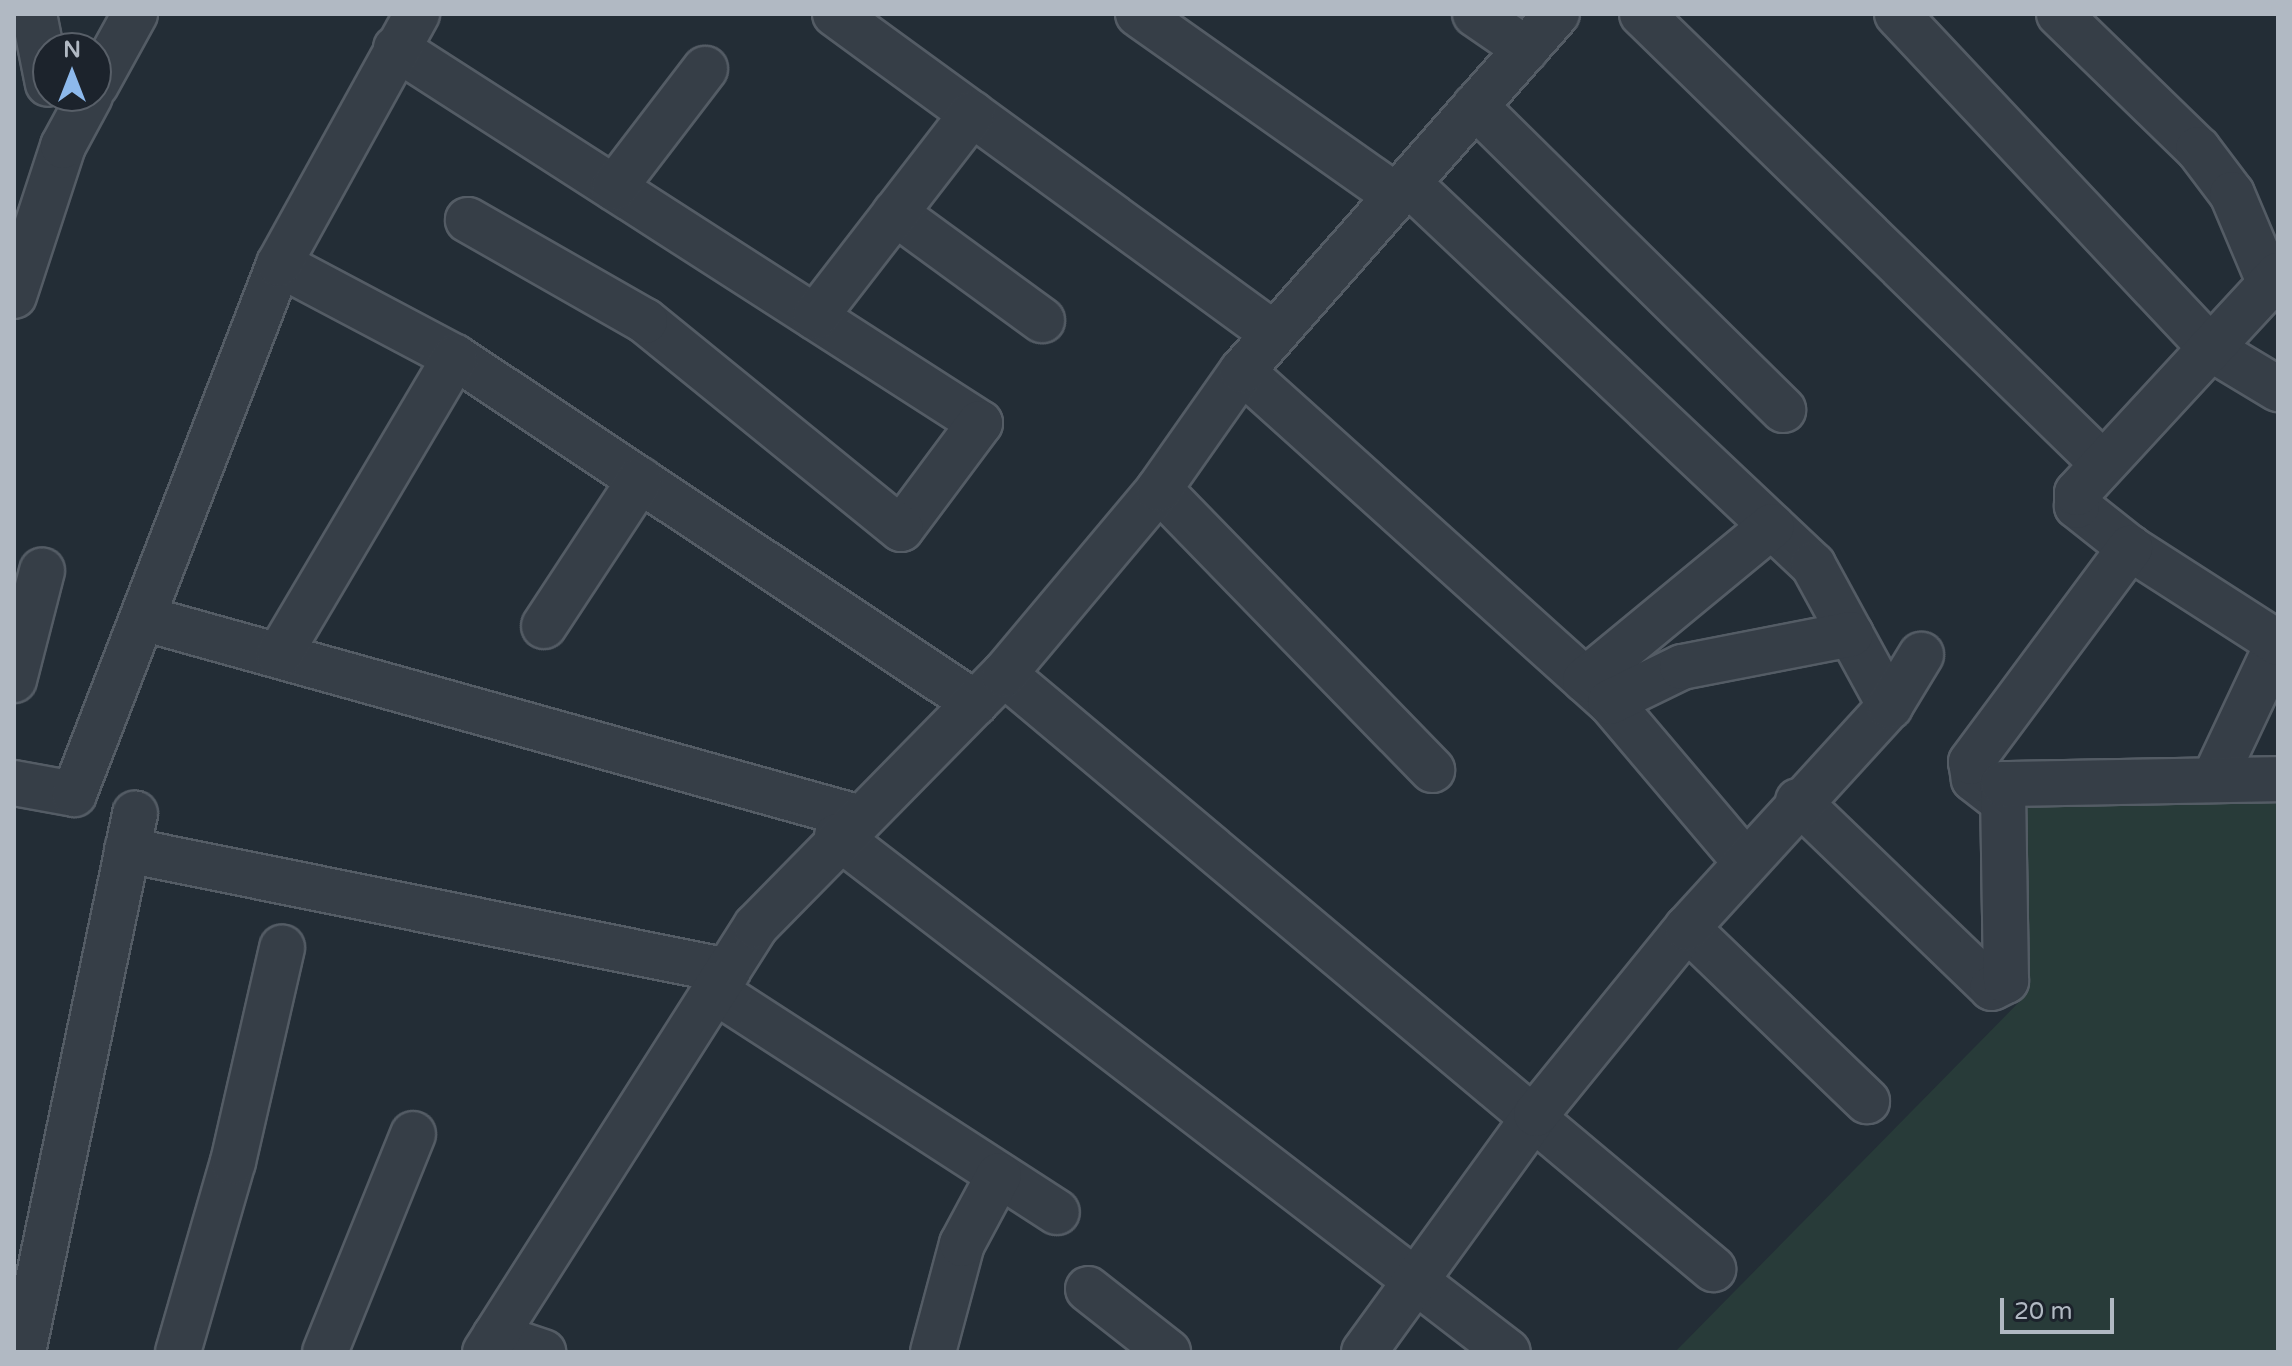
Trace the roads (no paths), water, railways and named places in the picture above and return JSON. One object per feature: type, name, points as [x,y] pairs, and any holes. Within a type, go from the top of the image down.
[{"type":"street","points":[[112,56],[135,14]]},
{"type":"street","points":[[835,14],[1274,334]]},
{"type":"street","points":[[1138,14],[1402,190],[1772,526],[1813,565],[1890,706]]},
{"type":"street","points":[[1475,14],[1526,49]]},
{"type":"street","points":[[543,1352],[490,1344],[756,926],[847,827],[989,688],[1159,489],[1242,371],[1557,14]]},
{"type":"street","points":[[1642,14],[2100,461]]},
{"type":"street","points":[[1897,14],[2213,350],[2278,389]]},
{"type":"street","points":[[2059,14],[2198,149],[2232,194],[2274,279],[2213,350],[2100,461],[2077,493],[2077,506],[2130,548],[2278,643],[2214,779]]},
{"type":"street","points":[[14,783],[74,794],[146,619],[279,264],[407,31],[614,188],[980,423],[901,529],[645,321],[468,220]]},
{"type":"street","points":[[614,188],[705,69]]},
{"type":"street","points":[[1475,106],[1783,410]]},
{"type":"street","points":[[53,112],[60,154]]},
{"type":"street","points":[[14,296],[60,154],[82,112]]},
{"type":"street","points":[[815,317],[972,114]]},
{"type":"street","points":[[895,213],[1042,320]]},
{"type":"street","points":[[279,264],[455,357],[640,480],[989,688],[1536,1114],[1713,1269]]},
{"type":"street","points":[[279,655],[455,357]]},
{"type":"street","points":[[1242,371],[1597,691],[1745,861]]},
{"type":"street","points":[[544,626],[640,480]]},
{"type":"street","points":[[1159,489],[1432,770]]},
{"type":"street","points":[[1597,691],[1772,526]]},
{"type":"street","points":[[1998,798],[1974,779],[1971,762],[2130,548]]},
{"type":"street","points":[[14,680],[42,571]]},
{"type":"street","points":[[146,619],[279,655],[847,827],[1508,1352]]},
{"type":"street","points":[[1597,691],[1682,667],[1851,634]]},
{"type":"street","points":[[1364,1352],[1414,1277],[1536,1114],[1745,861],[1890,706],[1921,655]]},
{"type":"street","points":[[1798,801],[1992,988],[2006,981],[1998,798],[2003,784],[2024,780],[2278,779]]},
{"type":"street","points":[[23,1352],[131,832],[721,981],[1057,1212]]},
{"type":"street","points":[[1687,928],[1867,1101]]},
{"type":"street","points":[[178,1352],[233,1162],[282,948]]},
{"type":"street","points":[[325,1352],[413,1134]]},
{"type":"street","points":[[933,1352],[962,1244],[999,1175]]},
{"type":"street","points":[[1088,1289],[1168,1352]]}]
